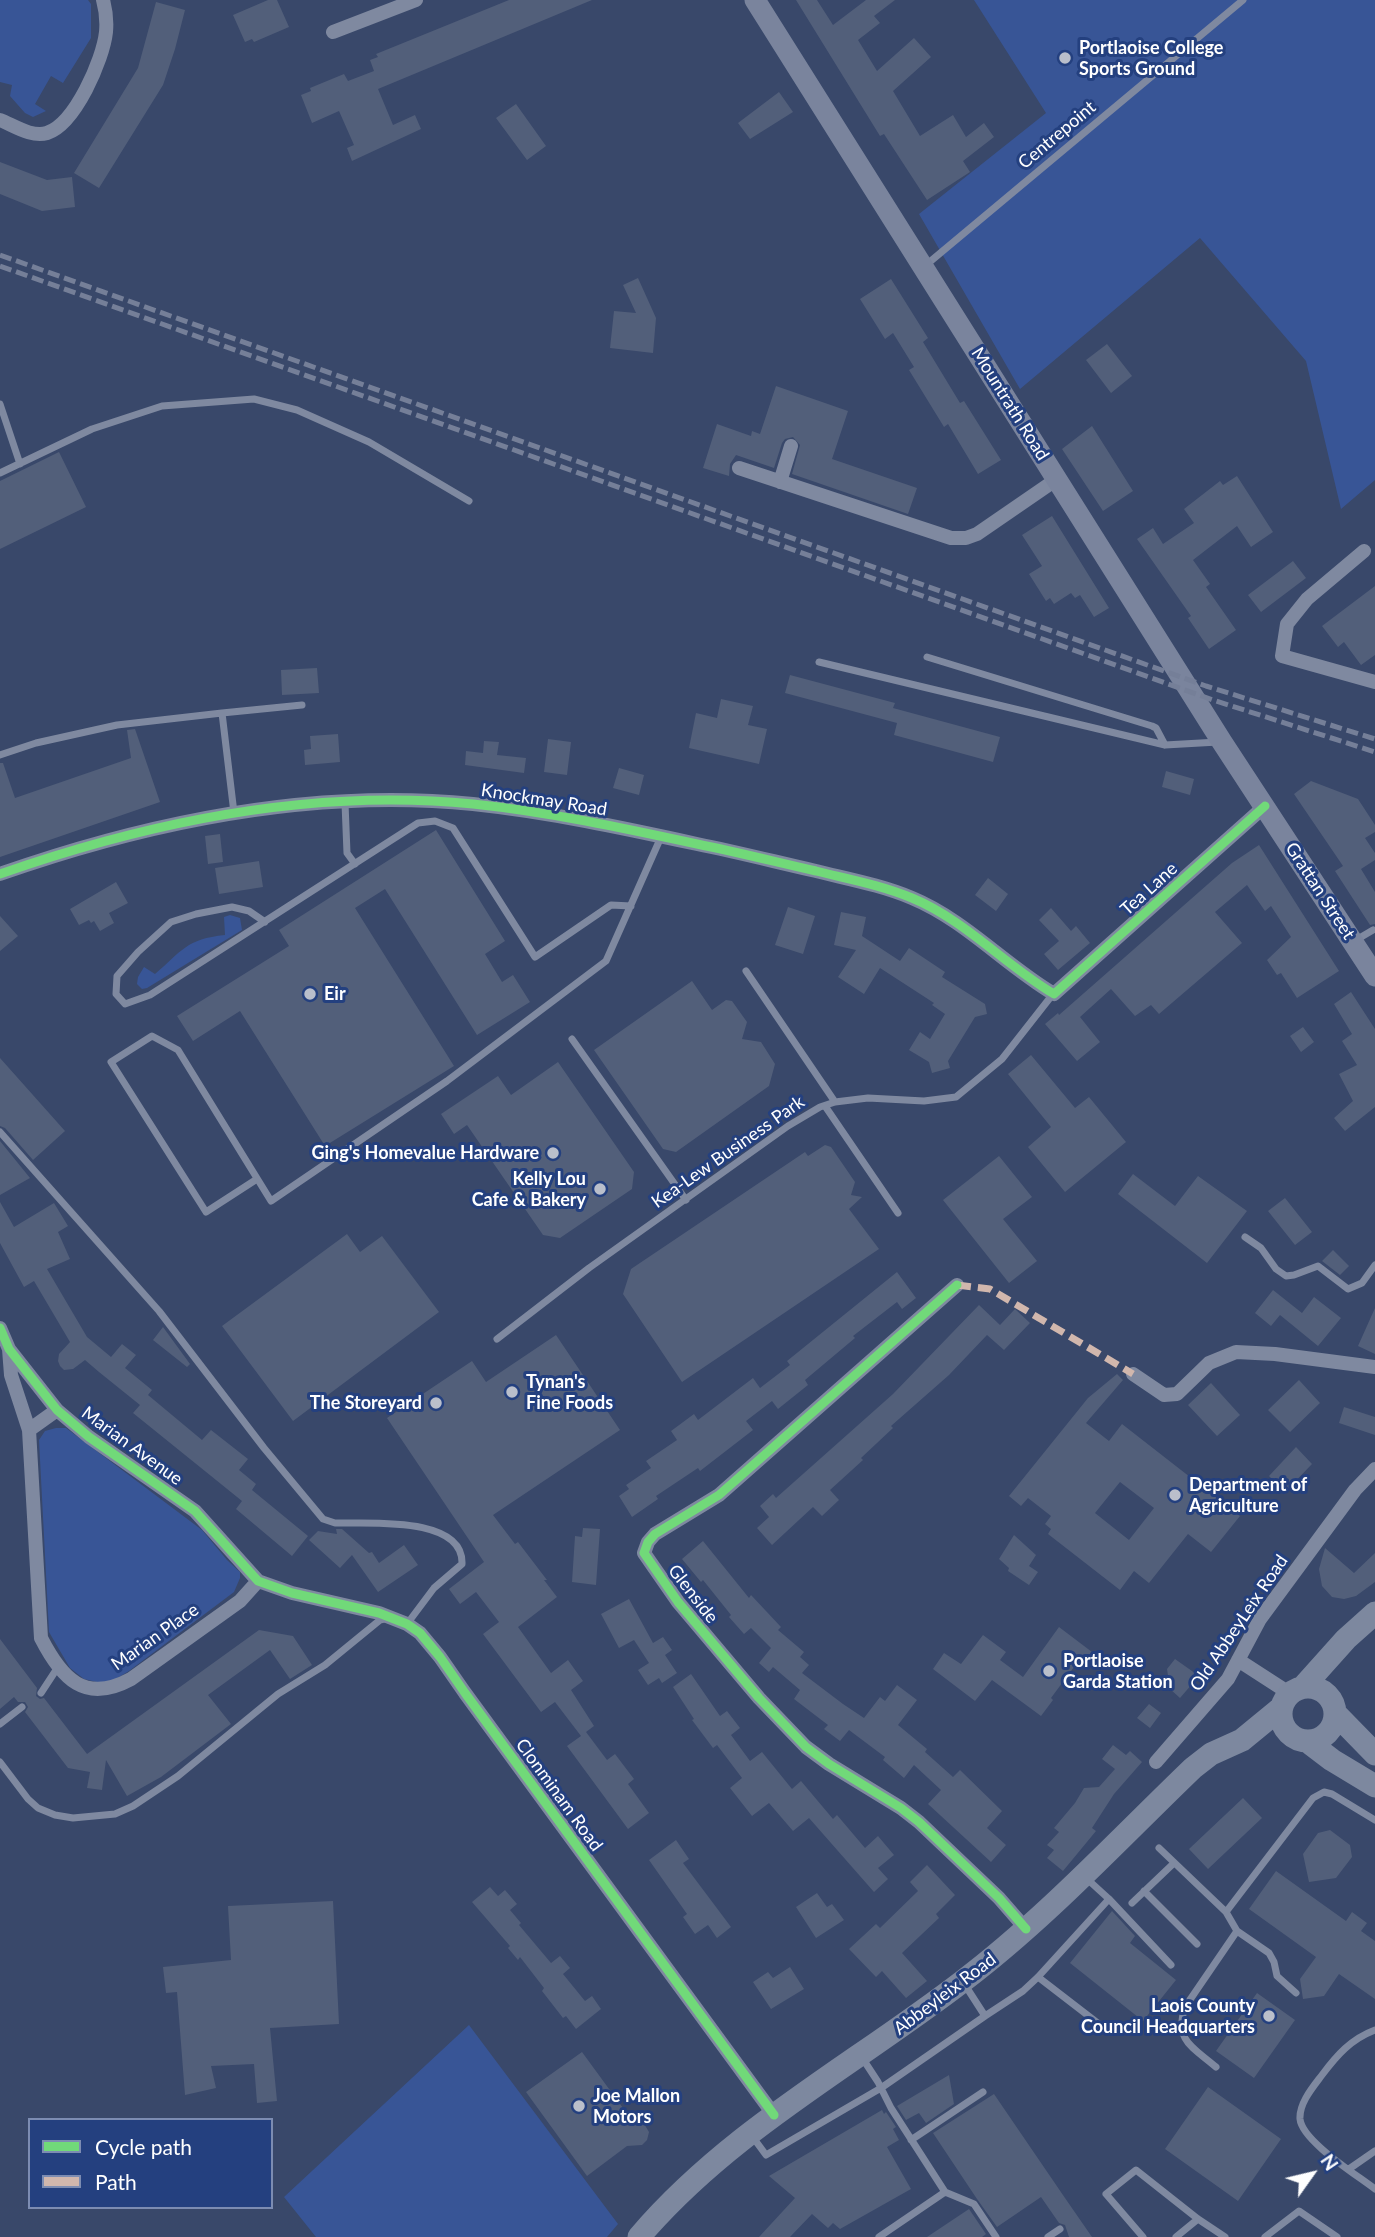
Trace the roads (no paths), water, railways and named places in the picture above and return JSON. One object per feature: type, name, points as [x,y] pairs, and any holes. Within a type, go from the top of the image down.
[{"type":"main road","name":"Mountrath Road","points":[[755,0],[1222,742],[1265,806]]},
{"type":"main road","name":"Grattan Street","points":[[1265,806],[1375,976]]},
{"type":"main road","points":[[1241,1740],[1291,1696],[1375,1613]]},
{"type":"main road","points":[[1241,1740],[1316,1740],[1331,1730],[1332,1704],[1346,1639]]},
{"type":"main road","points":[[1291,1696],[1312,1687],[1332,1704],[1375,1754]]},
{"type":"main road","points":[[1291,1696],[1283,1725],[1300,1739],[1375,1786]]},
{"type":"main road","name":"Abbeyleix Road","points":[[639,2237],[683,2189],[749,2132],[962,1981],[1026,1929],[1193,1768],[1211,1755],[1241,1740]]},
{"type":"street","points":[[0,120],[32,133],[46,133],[69,116],[98,66],[106,33],[107,13],[103,0]]},
{"type":"street","points":[[332,32],[416,0]]},
{"type":"street","points":[[780,482],[791,446]]},
{"type":"street","points":[[739,468],[951,538],[966,538],[977,534],[1057,479]]},
{"type":"street","points":[[1364,551],[1307,599],[1287,624],[1282,656],[1375,682]]},
{"type":"street","name":"Knockmay Road","points":[[0,874],[130,835],[278,806],[409,801],[523,810],[662,836],[880,887],[912,898],[942,913],[1054,994]]},
{"type":"street","name":"Tea Lane","points":[[1054,994],[1265,806]]},
{"type":"street","name":"Glenside","points":[[957,1285],[719,1495],[655,1534],[644,1553],[678,1602],[758,1698],[806,1747],[919,1822],[999,1898],[1026,1929]]},
{"type":"street","name":"Marian Avenue","points":[[0,1328],[9,1349],[57,1410],[94,1441],[195,1511],[258,1581]]},
{"type":"street","name":"Marian Place","points":[[9,1349],[11,1375],[29,1430],[41,1638],[58,1667],[79,1686],[97,1691],[115,1688],[231,1608],[258,1581]]},
{"type":"street","points":[[1133,1374],[1164,1395],[1177,1394],[1209,1363],[1236,1352],[1275,1354],[1375,1367]]},
{"type":"street","points":[[29,1430],[57,1410]]},
{"type":"street","name":"Old AbbeyLeix Road","points":[[1156,1762],[1228,1679],[1260,1619],[1355,1490],[1375,1469]]},
{"type":"street","name":"Clonminam Road","points":[[258,1581],[292,1593],[392,1617],[420,1633],[774,2115]]},
{"type":"street","points":[[1238,1660],[1291,1696]]},
{"type":"lane","name":"Centrepoint","points":[[924,267],[1242,0]]},
{"type":"lane","points":[[0,473],[92,429],[162,406],[254,399],[297,410],[369,442],[469,501]]},
{"type":"lane","points":[[0,404],[20,464]]},
{"type":"lane","points":[[927,657],[1152,726],[1165,745]]},
{"type":"lane","points":[[819,662],[1165,745],[1222,742]]},
{"type":"lane","points":[[0,755],[36,743],[117,725],[302,705]]},
{"type":"lane","points":[[222,713],[234,813]]},
{"type":"lane","points":[[345,803],[348,853],[355,864]]},
{"type":"lane","points":[[265,922],[249,911],[232,907],[171,922],[138,952],[117,976],[116,994],[125,1004],[150,995],[265,922],[418,823],[435,821],[453,828],[535,957],[611,905],[631,906]]},
{"type":"lane","points":[[257,1179],[206,1212],[111,1062],[152,1035],[178,1050],[271,1201],[447,1081],[606,961],[662,836]]},
{"type":"lane","points":[[1353,942],[1373,930]]},
{"type":"lane","points":[[746,971],[835,1102]]},
{"type":"lane","name":"Kea-Lew Business Park","points":[[497,1339],[589,1268],[788,1126],[825,1106],[835,1102],[868,1098],[924,1101],[956,1097],[1002,1059],[1054,994]]},
{"type":"lane","points":[[572,1040],[686,1200]]},
{"type":"lane","points":[[825,1106],[898,1213]]},
{"type":"lane","points":[[0,1132],[159,1311],[264,1448],[323,1519],[335,1522],[412,1525],[435,1530],[448,1537],[456,1546],[462,1557],[462,1564],[434,1588],[407,1624]]},
{"type":"lane","points":[[1245,1237],[1261,1248],[1276,1269],[1286,1276],[1318,1266],[1348,1289],[1362,1283],[1375,1265]]},
{"type":"lane","points":[[0,1762],[38,1808],[55,1815],[74,1818],[115,1814],[133,1806],[178,1776],[278,1694],[325,1665],[380,1620],[392,1617]]},
{"type":"lane","points":[[41,1693],[58,1667]]},
{"type":"lane","points":[[0,1724],[22,1707]]},
{"type":"lane","points":[[1226,1912],[1313,1798],[1324,1793],[1332,1794],[1375,1820]]},
{"type":"lane","points":[[1159,1848],[1226,1912],[1237,1931],[1269,1953],[1277,1976],[1296,1993]]},
{"type":"lane","points":[[1132,1903],[1174,1863]]},
{"type":"lane","points":[[1083,1875],[1171,1965]]},
{"type":"lane","points":[[1144,1891],[1197,1944]]},
{"type":"lane","points":[[749,2132],[766,2155],[881,2088],[1023,1991],[1109,1899]]},
{"type":"lane","points":[[1216,2067],[1186,2042],[1181,2033],[1180,2022],[1185,2007],[1237,1931]]},
{"type":"lane","points":[[1038,1977],[1099,2024]]},
{"type":"lane","points":[[962,1981],[985,2015]]},
{"type":"lane","points":[[1375,2030],[1353,2040],[1344,2048],[1303,2104],[1300,2120],[1308,2136],[1375,2189]]},
{"type":"lane","points":[[861,2055],[891,2108],[946,2192],[974,2204],[996,2237]]},
{"type":"lane","points":[[911,2140],[983,2092]]},
{"type":"lane","points":[[1349,2169],[1375,2151]]},
{"type":"lane","points":[[1143,2237],[1106,2194],[1136,2170],[1225,2237]]},
{"type":"lane","points":[[879,2237],[946,2192]]},
{"type":"lane","points":[[1265,2237],[1298,2211],[1337,2237]]},
{"type":"lane","points":[[1176,2237],[1198,2219]]},
{"type":"lane","points":[[1048,2237],[1060,2229]]},
{"type":"railway","points":[[0,255],[1206,686],[1375,739]]},
{"type":"railway","points":[[0,266],[1213,700],[1375,752]]},
{"type":"place","name":"Portlaoise College Sports Ground","points":[[1065,58]]},
{"type":"place","name":"Eir","points":[[310,994]]},
{"type":"place","name":"Ging's Homevalue Hardware","points":[[553,1153]]},
{"type":"place","name":"Kelly Lou Cafe & Bakery","points":[[600,1189]]},
{"type":"place","name":"Tynan's Fine Foods","points":[[512,1392]]},
{"type":"place","name":"The Storeyard","points":[[436,1403]]},
{"type":"place","name":"Department of Agriculture","points":[[1175,1495]]},
{"type":"place","name":"Portlaoise Garda Station","points":[[1049,1671]]},
{"type":"place","name":"Laois County Council Headquarters","points":[[1269,2016]]},
{"type":"place","name":"Joe Mallon Motors","points":[[579,2106]]}]
